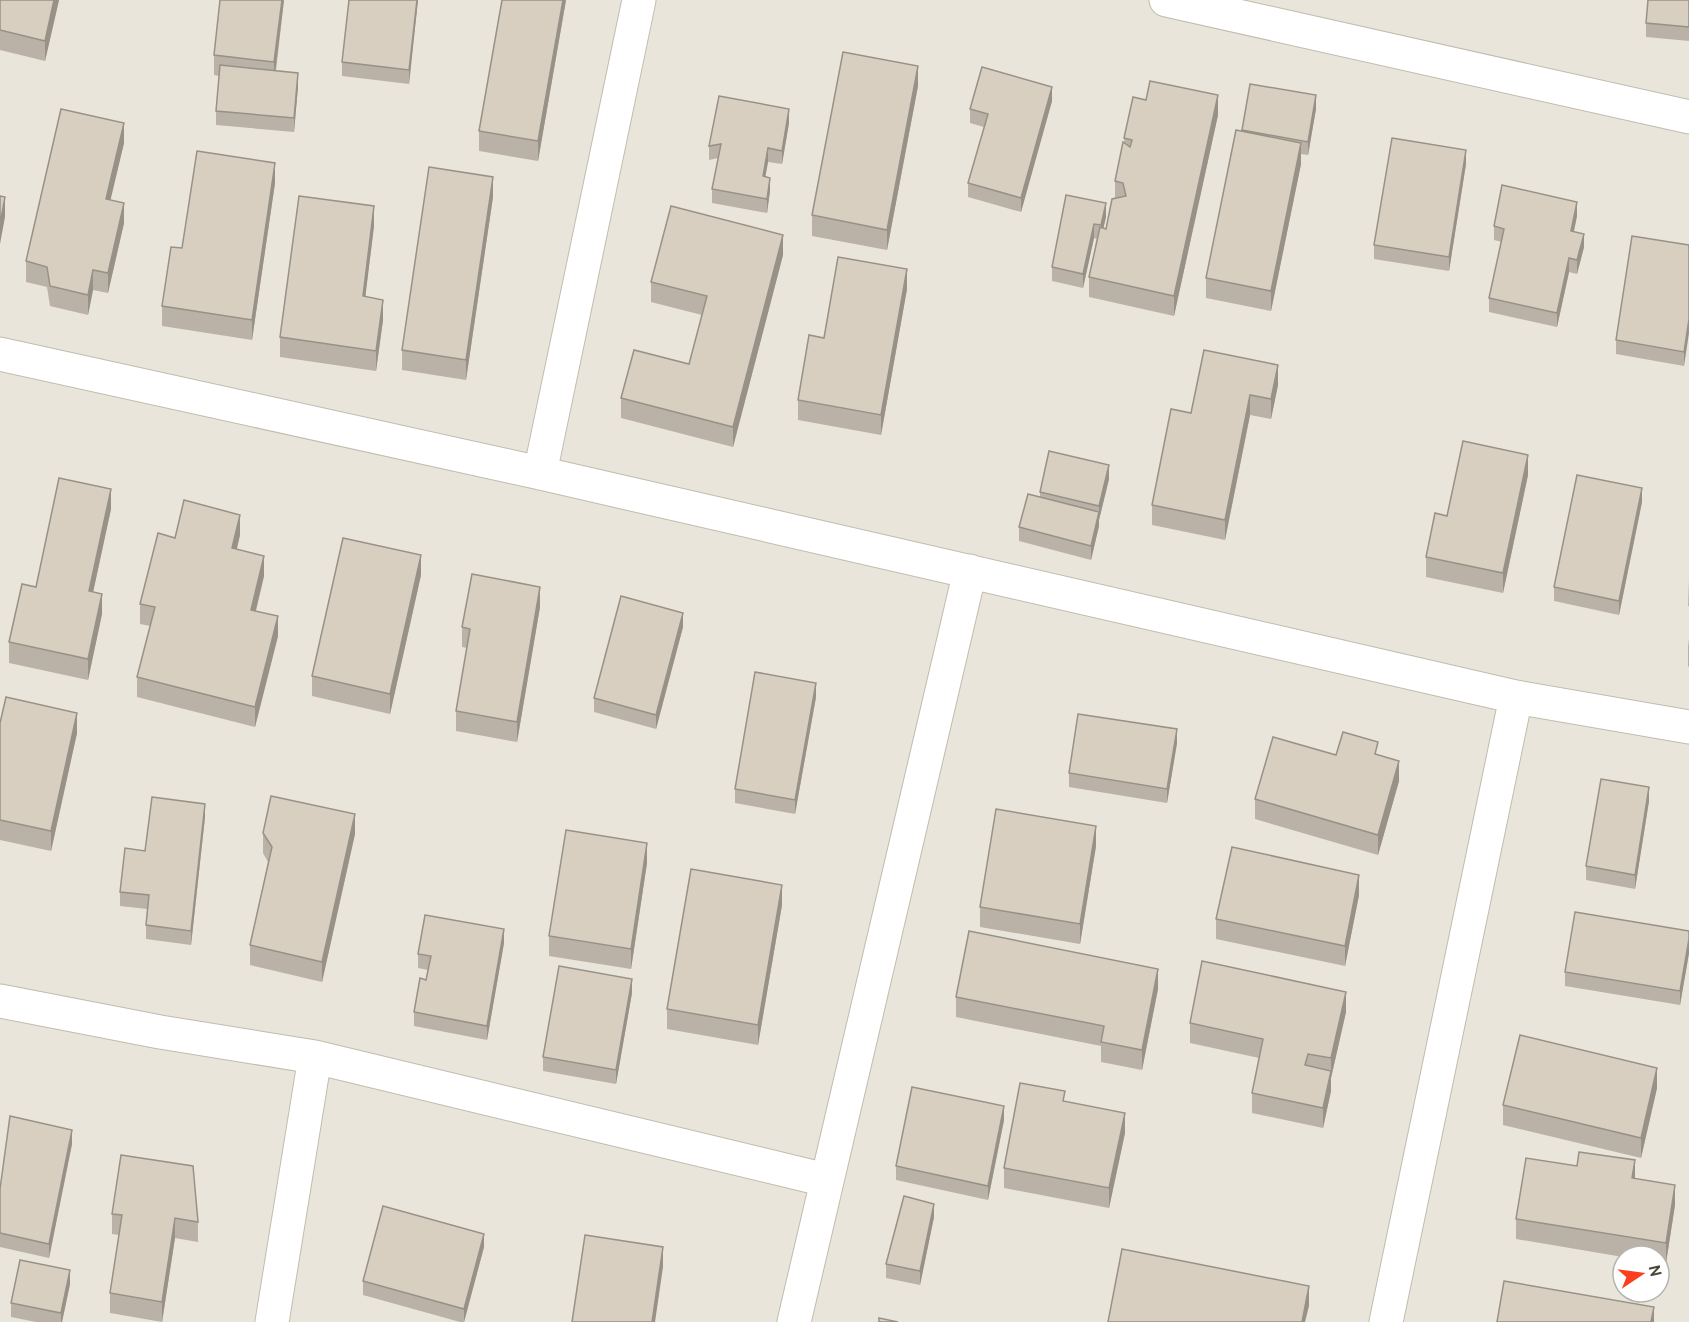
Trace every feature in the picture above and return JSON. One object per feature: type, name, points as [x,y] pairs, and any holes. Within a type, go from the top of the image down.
[{"type":"street","points":[[540,473],[639,0]]},
{"type":"street","points":[[1166,0],[1689,117]]},
{"type":"street","points":[[0,354],[540,473],[1516,697],[1689,727]]},
{"type":"street","points":[[795,1322],[826,1180],[970,571]]},
{"type":"street","points":[[1386,1322],[1516,697]]},
{"type":"street","points":[[0,1001],[160,1032],[315,1057],[826,1180]]},
{"type":"street","points":[[272,1322],[315,1057]]},
{"type":"shaded area","points":[[0,0],[1689,0],[1689,1322],[0,1322]]},
{"type":"building","points":[[0,0],[54,0],[45,41],[0,30]]},
{"type":"building","points":[[220,0],[282,0],[274,62],[214,55]]},
{"type":"building","points":[[349,0],[417,0],[409,70],[342,62]]},
{"type":"building","points":[[502,0],[563,0],[538,141],[479,131]]},
{"type":"building","points":[[1648,0],[1689,0],[1689,27],[1646,23]]},
{"type":"building","points":[[843,52],[918,66],[887,230],[812,215]]},
{"type":"building","points":[[220,65],[298,73],[294,118],[216,111]]},
{"type":"building","points":[[982,67],[1052,87],[1021,198],[968,183],[988,114],[970,109]]},
{"type":"building","points":[[1150,81],[1218,95],[1174,296],[1089,277],[1100,227],[1106,229],[1112,199],[1126,196],[1123,183],[1115,181],[1123,142],[1130,147],[1132,140],[1124,138],[1133,97],[1146,100]]},
{"type":"building","points":[[1250,84],[1316,95],[1308,142],[1242,130]]},
{"type":"building","points":[[719,96],[789,109],[782,151],[768,148],[763,176],[770,178],[767,199],[712,189],[721,144],[709,146]]},
{"type":"building","points":[[61,109],[124,123],[106,199],[124,203],[108,273],[93,270],[88,295],[50,286],[47,267],[26,261]]},
{"type":"building","points":[[1236,130],[1301,143],[1271,291],[1206,278]]},
{"type":"building","points":[[1392,138],[1466,150],[1449,257],[1374,245]]},
{"type":"building","points":[[197,151],[275,163],[252,320],[162,306],[171,247],[182,248]]},
{"type":"building","points":[[429,167],[493,177],[466,360],[402,350]]},
{"type":"building","points":[[1502,185],[1577,202],[1571,231],[1584,234],[1577,260],[1569,258],[1557,313],[1489,298],[1504,229],[1494,226]]},
{"type":"building","points":[[1066,195],[1106,203],[1101,225],[1094,224],[1083,274],[1052,267]]},
{"type":"building","points":[[0,196],[5,197],[0,224]]},
{"type":"building","points":[[299,196],[374,206],[363,296],[383,300],[376,351],[280,337]]},
{"type":"building","points":[[671,206],[783,235],[733,427],[621,398],[634,350],[689,364],[707,296],[651,282]]},
{"type":"building","points":[[1632,236],[1689,245],[1689,319],[1684,352],[1616,340]]},
{"type":"building","points":[[838,257],[907,269],[881,415],[798,400],[809,335],[824,338]]},
{"type":"building","points":[[1204,350],[1278,365],[1271,399],[1250,395],[1225,520],[1152,505],[1171,409],[1191,413]]},
{"type":"building","points":[[1463,441],[1528,455],[1503,573],[1426,557],[1435,513],[1447,516]]},
{"type":"building","points":[[1049,451],[1109,465],[1099,506],[1040,492]]},
{"type":"building","points":[[1577,475],[1642,488],[1619,601],[1554,587]]},
{"type":"building","points":[[59,478],[111,489],[89,591],[102,594],[88,659],[9,642],[22,584],[36,587]]},
{"type":"building","points":[[1028,494],[1099,512],[1091,546],[1019,527]]},
{"type":"building","points":[[184,500],[240,515],[232,548],[264,556],[251,610],[278,616],[255,707],[137,677],[155,607],[140,604],[158,533],[175,538]]},
{"type":"building","points":[[343,538],[421,555],[390,694],[312,676]]},
{"type":"building","points":[[472,574],[540,587],[517,722],[456,711],[470,629],[462,627]]},
{"type":"building","points":[[621,596],[683,613],[656,715],[594,698]]},
{"type":"building","points":[[755,672],[816,683],[795,800],[735,789]]},
{"type":"building","points":[[6,697],[77,713],[51,831],[0,820],[0,723]]},
{"type":"building","points":[[1078,714],[1177,729],[1167,789],[1069,773]]},
{"type":"building","points":[[1343,732],[1378,742],[1375,754],[1399,761],[1378,835],[1255,799],[1273,737],[1336,755]]},
{"type":"building","points":[[1601,779],[1649,787],[1635,875],[1586,866]]},
{"type":"building","points":[[271,796],[355,814],[322,962],[250,945],[272,847],[263,833]]},
{"type":"building","points":[[152,797],[205,804],[191,931],[146,925],[149,895],[120,892],[125,848],[145,851]]},
{"type":"building","points":[[996,809],[1096,826],[1080,924],[980,907]]},
{"type":"building","points":[[566,830],[647,843],[631,949],[549,936]]},
{"type":"building","points":[[1232,847],[1359,875],[1345,946],[1216,919]]},
{"type":"building","points":[[691,869],[782,885],[758,1025],[667,1009]]},
{"type":"building","points":[[1575,912],[1689,931],[1680,991],[1565,972]]},
{"type":"building","points":[[425,915],[504,929],[487,1026],[414,1012],[420,978],[426,980],[431,956],[418,954]]},
{"type":"building","points":[[969,931],[1158,969],[1142,1050],[1101,1042],[1104,1026],[956,997]]},
{"type":"building","points":[[1202,961],[1346,992],[1331,1058],[1308,1054],[1305,1065],[1331,1071],[1323,1108],[1252,1093],[1263,1039],[1190,1023]]},
{"type":"building","points":[[559,966],[632,979],[616,1070],[543,1057]]},
{"type":"building","points":[[1520,1035],[1657,1068],[1641,1138],[1503,1105]]},
{"type":"building","points":[[1020,1083],[1065,1091],[1063,1101],[1125,1113],[1109,1188],[1004,1168]]},
{"type":"building","points":[[912,1087],[1004,1106],[988,1186],[896,1166]]},
{"type":"building","points":[[10,1116],[72,1130],[49,1244],[0,1233],[0,1189]]},
{"type":"building","points":[[1579,1152],[1635,1160],[1632,1178],[1675,1185],[1666,1243],[1516,1219],[1526,1158],[1577,1166]]},
{"type":"building","points":[[121,1155],[193,1166],[198,1222],[175,1218],[162,1302],[110,1293],[122,1215],[112,1214]]},
{"type":"building","points":[[904,1196],[934,1204],[920,1271],[886,1264]]},
{"type":"building","points":[[383,1206],[484,1234],[464,1309],[363,1281]]},
{"type":"building","points":[[585,1235],[663,1247],[652,1322],[572,1322]]},
{"type":"building","points":[[1122,1249],[1309,1286],[1302,1322],[1108,1322]]},
{"type":"building","points":[[20,1260],[70,1270],[61,1313],[11,1303]]},
{"type":"building","points":[[1504,1281],[1611,1300],[1611,1304],[1654,1307],[1651,1322],[1497,1322]]},
{"type":"building","points":[[879,1318],[898,1322],[879,1322]]}]
